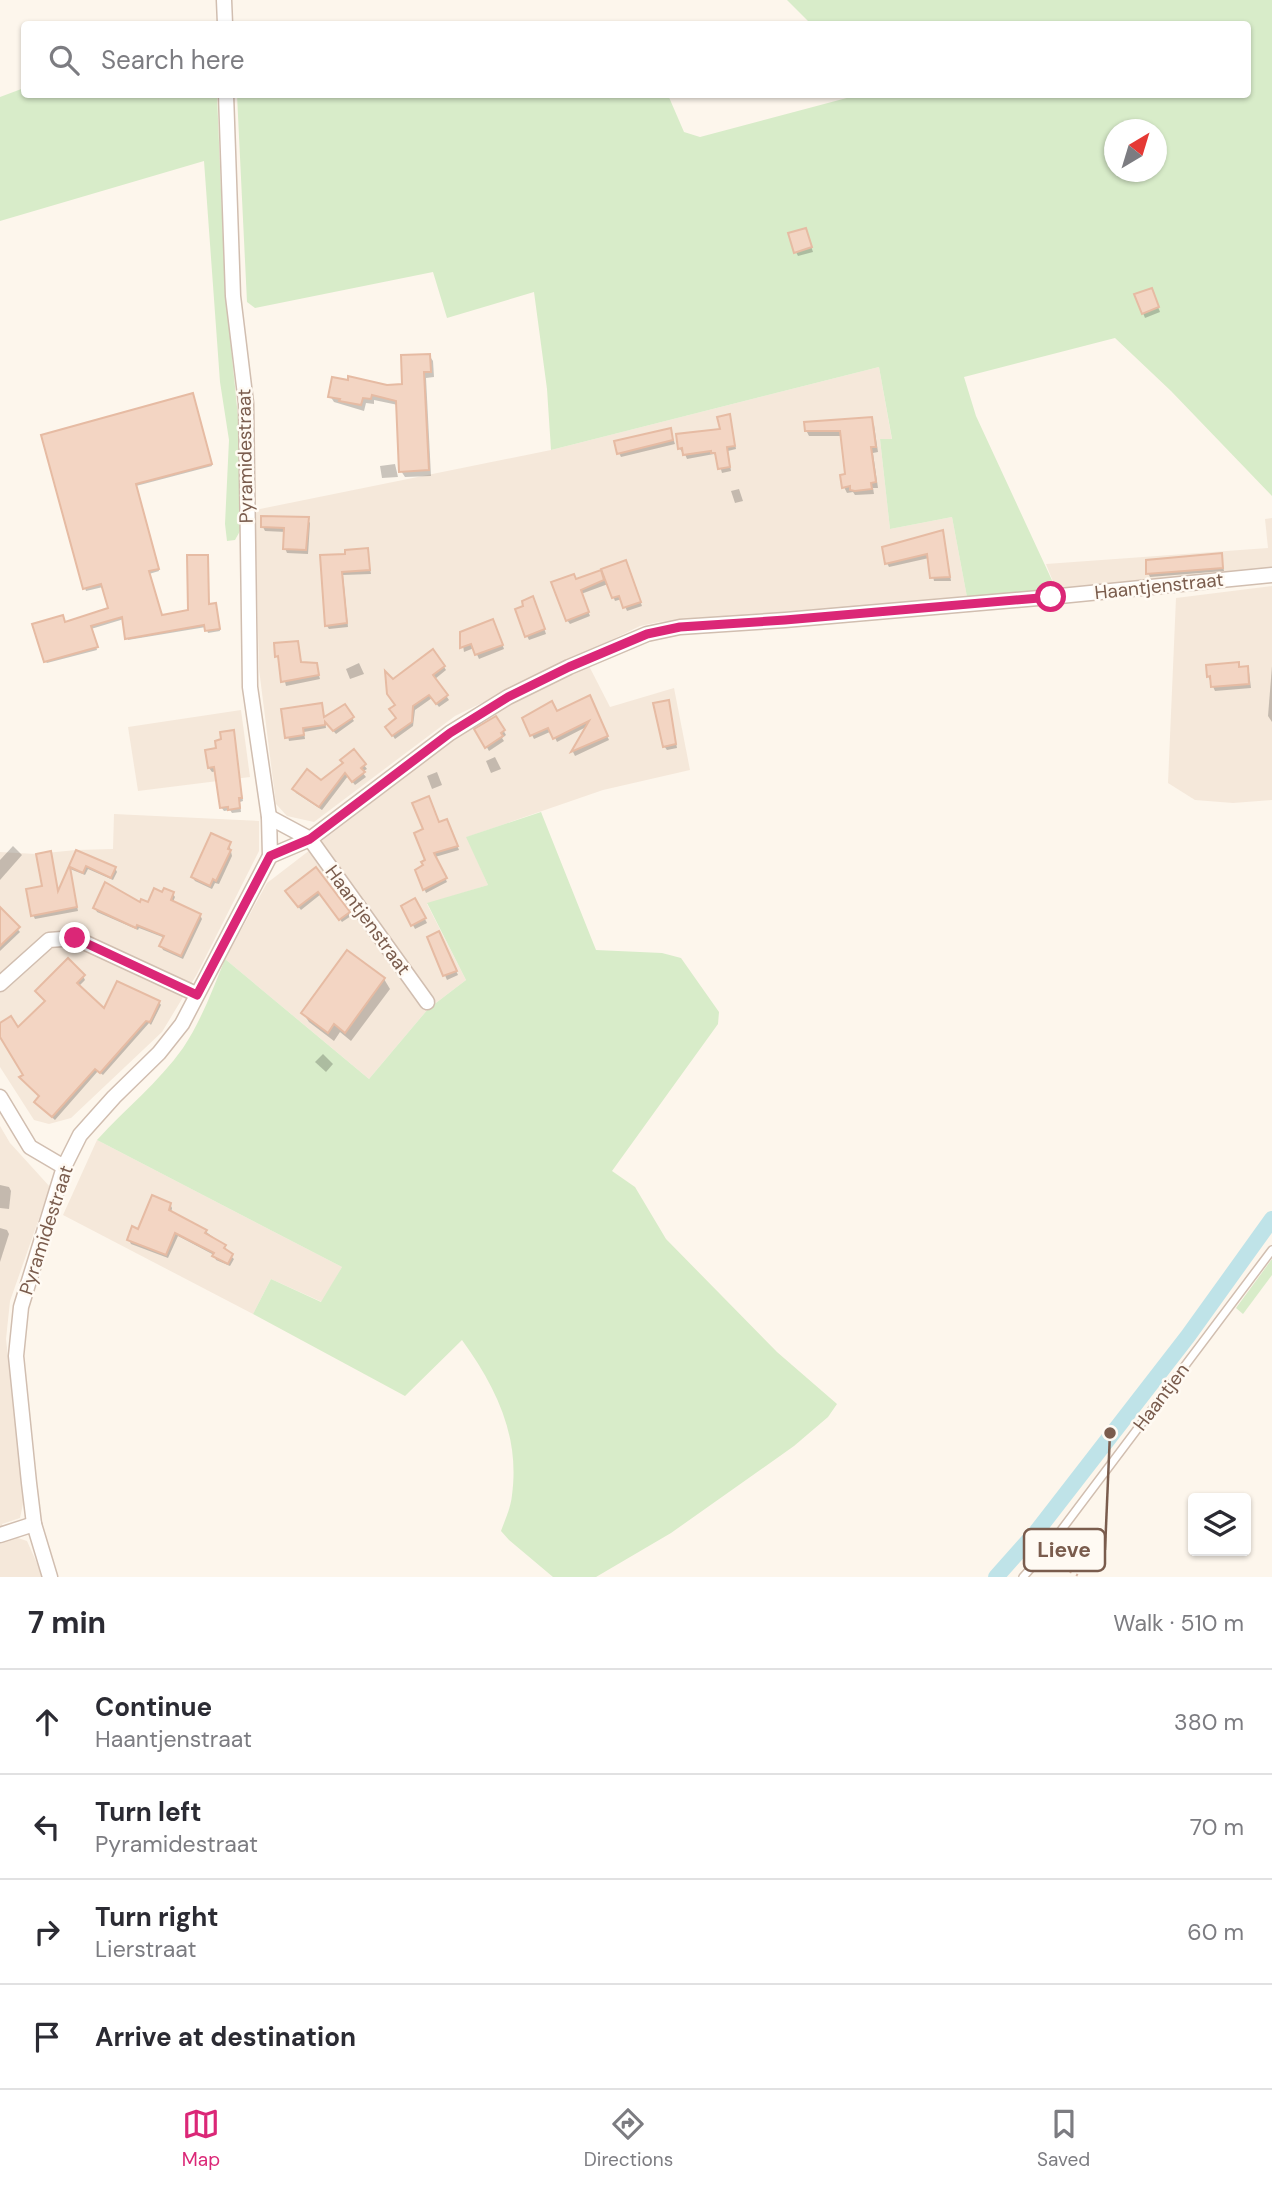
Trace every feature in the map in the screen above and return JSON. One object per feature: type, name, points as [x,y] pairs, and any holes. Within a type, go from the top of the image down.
[{"type":"street","points":[[224,0],[225,21]]},
{"type":"street","name":"Pyramidestraat","points":[[50,1577],[34,1524],[16,1356],[21,1307],[64,1167],[80,1135],[159,1053],[182,1024],[270,856],[269,817],[250,687],[246,403],[233,296],[226,98]]},
{"type":"street","name":"Haantjenstraat","points":[[270,856],[310,839],[450,733],[508,697],[569,667],[647,634],[680,627],[971,604],[1272,575]]},
{"type":"street","points":[[269,817],[310,839]]},
{"type":"street","name":"Haantjenstraat","points":[[310,839],[427,1002]]},
{"type":"street","points":[[0,984],[49,940],[75,938],[197,995]]},
{"type":"street","points":[[0,1097],[30,1147],[64,1167]]},
{"type":"street","points":[[0,1535],[34,1524]]},
{"type":"lane","name":"Haantjen","points":[[1023,1577],[1041,1557],[1272,1250]]},
{"type":"path","points":[[1041,1557],[1081,1577]]},
{"type":"shaded area","points":[[879,367],[892,440],[880,439],[890,529],[952,517],[967,597],[659,622],[640,626],[455,716],[314,822],[287,816],[276,804],[259,669],[255,510],[551,450]]},
{"type":"shaded area","points":[[1272,518],[1272,572],[1056,589],[1046,564],[1268,548],[1265,519]]},
{"type":"shaded area","points":[[1272,586],[1272,800],[1233,803],[1195,800],[1168,783],[1176,598]]},
{"type":"shaded area","points":[[589,666],[610,707],[674,688],[690,770],[603,790],[467,837],[488,885],[427,904],[466,980],[428,1009],[369,1079],[225,959],[267,883],[469,728],[527,694]]},
{"type":"shaded area","points":[[241,710],[250,777],[138,791],[128,727]]},
{"type":"shaded area","points":[[114,814],[259,821],[259,851],[197,974],[162,1032],[71,1118],[49,1124],[34,1120],[0,1067],[0,852],[36,854],[113,849]]},
{"type":"shaded area","points":[[0,1126],[10,1143],[50,1187],[10,1301],[6,1339],[24,1499],[20,1518],[2,1524],[5,1540],[15,1537],[27,1541],[43,1577],[0,1577]]},
{"type":"shaded area","points":[[97,1140],[342,1267],[322,1302],[271,1279],[253,1314],[63,1215]]},
{"type":"green space","points":[[787,0],[1272,0],[1272,496],[1171,391],[1115,338],[964,377],[976,416],[1056,589],[967,597],[952,517],[890,529],[880,439],[892,439],[879,367],[551,450],[547,389],[534,292],[447,318],[433,272],[255,308],[247,302],[237,98],[669,98],[684,132],[700,137],[847,98],[1251,98],[1251,21],[808,21]]},
{"type":"green space","points":[[21,89],[21,98],[217,98],[225,286],[238,417],[240,531],[235,540],[227,541],[225,524],[229,440],[220,382],[204,161],[0,221],[0,97]]},
{"type":"green space","points":[[541,812],[596,950],[662,953],[681,958],[719,1012],[718,1024],[612,1171],[635,1187],[666,1239],[777,1352],[837,1404],[828,1417],[794,1446],[671,1533],[596,1577],[553,1577],[501,1531],[509,1509],[514,1473],[509,1432],[495,1394],[462,1340],[405,1396],[253,1314],[271,1279],[321,1302],[342,1267],[97,1140],[153,1084],[183,1048],[201,1016],[225,959],[369,1079],[428,1009],[466,980],[427,903],[488,885],[466,837]]},
{"type":"green space","points":[[1272,1259],[1272,1275],[1243,1314],[1236,1308]]},
{"type":"building","points":[[806,228],[812,247],[794,253],[788,233]]},
{"type":"building","points":[[1152,288],[1159,307],[1142,314],[1134,294]]},
{"type":"building","points":[[430,354],[431,372],[424,372],[429,470],[399,472],[396,401],[372,395],[371,399],[363,398],[361,405],[328,397],[332,377],[348,380],[348,376],[387,385],[402,384],[401,355]]},
{"type":"building","points":[[193,393],[212,464],[136,484],[159,569],[149,571],[162,615],[188,610],[187,555],[208,555],[209,604],[216,603],[220,629],[205,631],[204,625],[125,639],[122,617],[91,626],[98,647],[44,662],[32,624],[63,615],[65,622],[108,608],[101,584],[83,589],[41,435]]},
{"type":"building","points":[[730,414],[735,446],[727,447],[730,467],[718,469],[715,453],[711,451],[683,455],[682,448],[678,449],[676,434],[720,429],[717,417]]},
{"type":"building","points":[[872,417],[876,447],[871,447],[876,482],[871,483],[872,489],[855,491],[850,490],[850,486],[842,488],[840,475],[845,474],[840,431],[805,431],[804,422]]},
{"type":"building","points":[[671,428],[673,440],[617,454],[614,441]]},
{"type":"building","points":[[261,516],[309,517],[306,550],[283,549],[284,528],[261,527]]},
{"type":"building","points":[[943,530],[950,577],[930,578],[927,554],[885,564],[882,547]]},
{"type":"building","points":[[368,548],[370,570],[342,572],[347,623],[325,626],[320,555],[345,554],[345,550]]},
{"type":"building","points":[[1222,553],[1223,568],[1146,574],[1146,560]]},
{"type":"building","points":[[626,560],[641,602],[623,608],[619,596],[612,598],[601,569]]},
{"type":"building","points":[[601,570],[604,580],[581,590],[589,612],[566,621],[551,582],[574,574],[576,579]]},
{"type":"building","points":[[533,596],[545,629],[525,637],[515,609],[523,606],[522,601]]},
{"type":"building","points":[[493,619],[503,645],[475,655],[471,644],[460,648],[460,632]]},
{"type":"building","points":[[298,641],[301,662],[317,663],[319,675],[281,682],[274,643]]},
{"type":"building","points":[[433,649],[445,666],[433,675],[448,695],[436,704],[429,695],[413,706],[412,722],[392,736],[385,727],[396,718],[389,709],[395,705],[387,694],[385,671],[393,679]]},
{"type":"building","points":[[1239,662],[1239,667],[1248,666],[1249,684],[1211,687],[1206,665]]},
{"type":"building","points":[[590,695],[608,736],[571,752],[589,721],[553,739],[548,728],[530,736],[522,718],[552,701],[557,711]]},
{"type":"building","points":[[669,700],[676,744],[663,747],[653,703]]},
{"type":"building","points":[[322,703],[324,717],[345,704],[354,717],[333,731],[325,722],[325,725],[303,728],[304,735],[285,738],[281,709]]},
{"type":"building","points":[[496,716],[505,730],[501,733],[503,736],[485,748],[474,729]]},
{"type":"building","points":[[234,730],[242,798],[239,798],[240,808],[228,810],[228,807],[220,808],[214,767],[208,768],[205,750],[216,748],[215,741],[221,739],[220,732]]},
{"type":"building","points":[[354,749],[366,764],[361,768],[365,772],[352,782],[345,773],[319,807],[292,789],[307,769],[321,780],[343,763],[340,760]]},
{"type":"building","points":[[429,796],[439,822],[447,819],[458,846],[434,853],[447,878],[423,890],[415,870],[423,865],[421,862],[425,860],[414,833],[423,829],[412,803]]},
{"type":"building","points":[[211,833],[231,842],[228,849],[231,850],[216,881],[213,879],[210,886],[191,877]]},
{"type":"building","points":[[76,850],[116,867],[111,878],[86,866],[83,873],[70,867],[77,907],[31,916],[26,889],[42,886],[36,854],[51,851],[58,891]]},
{"type":"building","points":[[316,867],[350,912],[339,920],[318,892],[298,907],[285,891]]},
{"type":"building","points":[[105,882],[140,902],[141,899],[148,902],[154,888],[162,892],[164,888],[174,892],[171,900],[201,914],[181,956],[159,946],[164,936],[137,925],[136,928],[93,908]]},
{"type":"building","points":[[415,898],[426,918],[411,926],[401,906]]},
{"type":"building","points":[[0,907],[20,927],[0,946]]},
{"type":"building","points":[[439,931],[457,971],[443,976],[427,937]]},
{"type":"building","points":[[347,950],[385,978],[345,1033],[334,1024],[328,1033],[301,1013]]},
{"type":"building","points":[[68,958],[85,975],[77,983],[104,1008],[117,981],[160,1001],[150,1022],[146,1021],[100,1073],[95,1069],[52,1117],[34,1102],[39,1096],[19,1077],[23,1075],[0,1037],[0,1023],[11,1016],[18,1027],[45,1001],[35,991]]},
{"type":"building","points":[[152,1195],[171,1203],[169,1210],[207,1230],[205,1233],[226,1245],[224,1248],[233,1254],[228,1264],[212,1256],[214,1253],[175,1233],[166,1255],[127,1240],[132,1226],[138,1229]]},
{"type":"waterway","points":[[996,1577],[1037,1531],[1188,1336],[1272,1219]]},
{"type":"place","name":"Lieve","points":[[1110,1433]]},
{"type":"route","points":[[75,938],[197,995],[270,856],[310,839],[450,733],[508,697],[569,667],[647,634],[680,627],[1051,597]]}]
